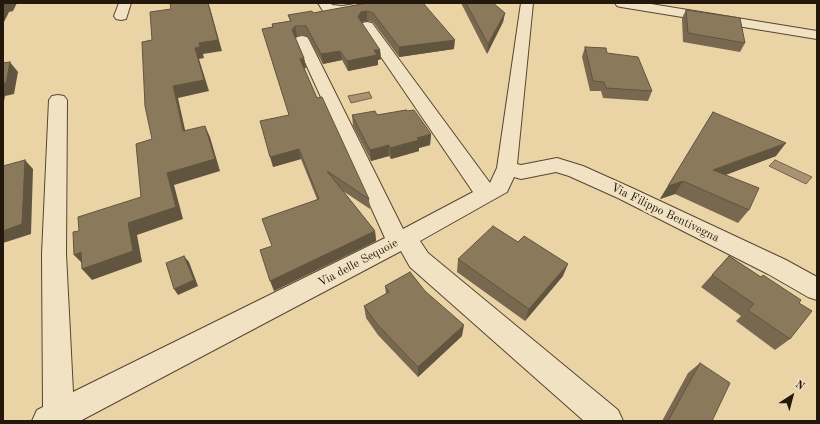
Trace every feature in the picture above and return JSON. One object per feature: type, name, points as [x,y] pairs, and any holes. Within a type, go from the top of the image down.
[{"type":"street","points":[[121,16],[125,3]]},
{"type":"street","points":[[324,3],[328,8],[342,10],[387,3]]},
{"type":"street","name":"Via delle Sequoie","points":[[54,418],[402,240],[500,187],[507,168],[527,3]]},
{"type":"street","points":[[621,3],[817,35]]},
{"type":"street","points":[[367,26],[486,194]]},
{"type":"street","points":[[302,40],[402,240],[419,260],[607,421]]},
{"type":"street","points":[[54,418],[54,254],[58,100]]},
{"type":"street","name":"Via Filippo Bentivegna","points":[[507,168],[521,172],[557,165],[576,171],[625,193],[756,257],[817,290]]},
{"type":"shaded area","points":[[369,92],[372,98],[351,103],[348,96]]},
{"type":"shaded area","points":[[775,160],[812,177],[806,184],[769,166]]},
{"type":"building","points":[[170,3],[208,3],[218,40],[199,43],[200,47],[195,48],[204,80],[173,86],[183,131],[205,126],[215,159],[167,173],[176,207],[128,223],[133,251],[82,269],[81,252],[74,255],[73,232],[79,231],[78,217],[141,197],[136,144],[152,139],[145,106],[142,42],[152,40],[150,12],[171,9]]},
{"type":"building","points":[[367,3],[423,3],[455,40],[399,47],[373,13],[367,11],[361,12],[358,17],[380,50],[374,50],[377,55],[347,61],[340,51],[321,54],[306,26],[295,26],[292,30],[304,58],[300,59],[317,98],[322,97],[369,199],[327,171],[375,231],[270,281],[260,250],[272,246],[262,219],[319,199],[299,149],[270,157],[260,121],[289,115],[262,29],[273,27],[272,24],[291,21],[288,15],[312,11],[313,13]]},
{"type":"building","points":[[466,3],[493,3],[505,13],[488,44]]},
{"type":"building","points":[[686,10],[740,18],[745,43],[688,33]]},
{"type":"building","points":[[585,47],[606,48],[607,53],[638,57],[652,91],[606,88],[604,82],[593,81]]},
{"type":"building","points":[[10,62],[6,83],[3,83],[3,63]]},
{"type":"building","points":[[414,110],[431,134],[417,138],[419,140],[390,148],[389,145],[370,150],[352,115],[375,111],[377,115]]},
{"type":"building","points":[[713,112],[786,143],[713,170],[759,188],[749,210],[683,181],[668,186]]},
{"type":"building","points":[[25,160],[22,224],[3,231],[3,166]]},
{"type":"building","points":[[493,226],[518,242],[524,236],[568,264],[529,309],[458,259]]},
{"type":"building","points":[[184,256],[194,280],[174,289],[166,263]]},
{"type":"building","points":[[729,256],[761,277],[763,275],[801,300],[799,303],[812,311],[790,339],[748,310],[754,304],[712,275]]},
{"type":"building","points":[[410,272],[425,291],[464,325],[418,367],[377,324],[364,306],[389,292],[385,286]]},
{"type":"building","points":[[700,363],[730,383],[712,421],[668,421]]}]
